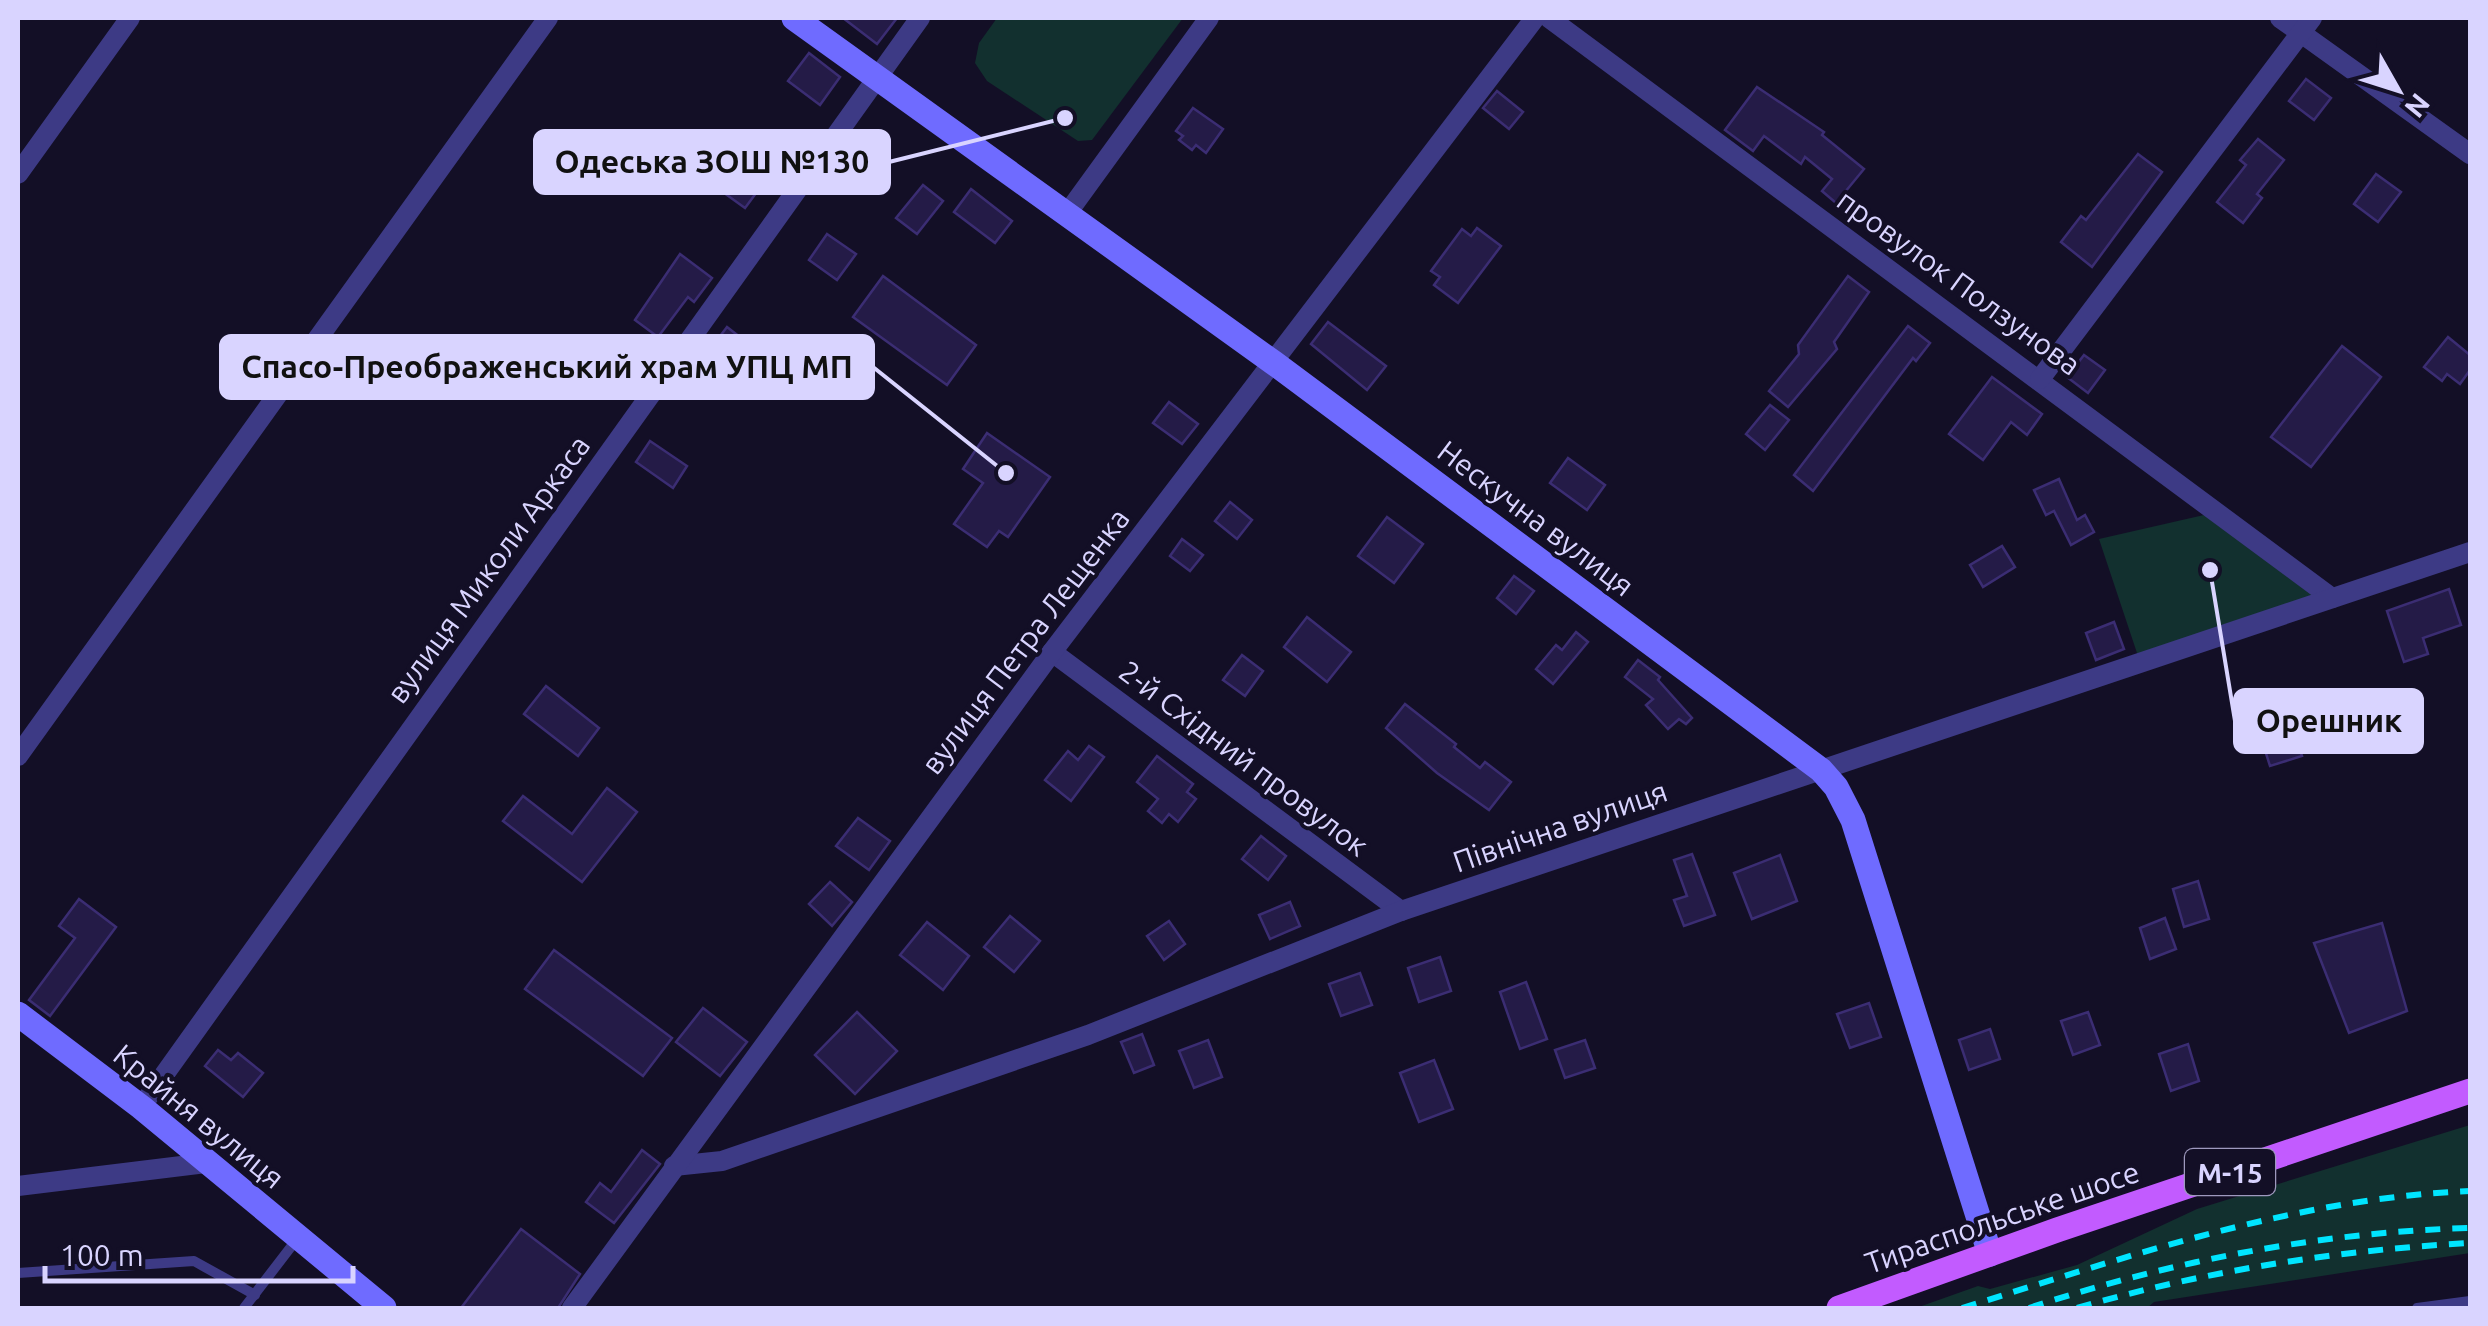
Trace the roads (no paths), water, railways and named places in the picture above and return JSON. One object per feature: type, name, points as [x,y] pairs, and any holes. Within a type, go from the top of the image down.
[{"type":"main road","name":"Тираспольське шосе","points":[[1839,1308],[2470,1092]]},
{"type":"street","points":[[18,174],[130,18]]},
{"type":"street","points":[[18,756],[548,18]]},
{"type":"street","name":"Нескучна вулиця","points":[[794,18],[1274,364],[1821,770],[1836,787],[1853,820],[1990,1254]]},
{"type":"street","name":"вулиця Миколи Аркаса","points":[[141,1107],[920,18]]},
{"type":"street","points":[[1066,215],[1209,18]]},
{"type":"street","name":"вулиця Петра Лещенка","points":[[572,1308],[1052,652],[1535,18]]},
{"type":"street","name":"провулок Ползунова","points":[[1548,18],[2332,598]]},
{"type":"street","points":[[2280,18],[2306,25],[2470,154]]},
{"type":"street","points":[[2040,379],[2306,25]]},
{"type":"street","name":"Північна вулиця","points":[[674,1166],[722,1161],[1069,1042],[1401,912],[2470,552]]},
{"type":"street","name":"2-й Східний провулок","points":[[1052,652],[1401,912]]},
{"type":"street","name":"Крайня вулиця","points":[[18,1014],[141,1107],[384,1308]]},
{"type":"street","points":[[18,1186],[206,1163]]},
{"type":"lane","points":[[244,1308],[297,1239]]},
{"type":"lane","points":[[18,1273],[194,1262],[255,1294]]},
{"type":"lane","points":[[2417,1308],[2470,1300]]},
{"type":"railway","points":[[1962,1308],[2149,1250],[2276,1218],[2340,1205],[2470,1191]]},
{"type":"railway","points":[[2029,1308],[2137,1276],[2247,1252],[2358,1236],[2470,1228]]},
{"type":"railway","points":[[2077,1308],[2173,1283],[2272,1264],[2470,1243]]},
{"type":"place","name":"Одеська ЗОШ №130","points":[[1065,118]]},
{"type":"place","name":"Спасо-Преображенський храм УПЦ МП","points":[[1006,473]]},
{"type":"place","name":"Орешник","points":[[2210,570]]}]
